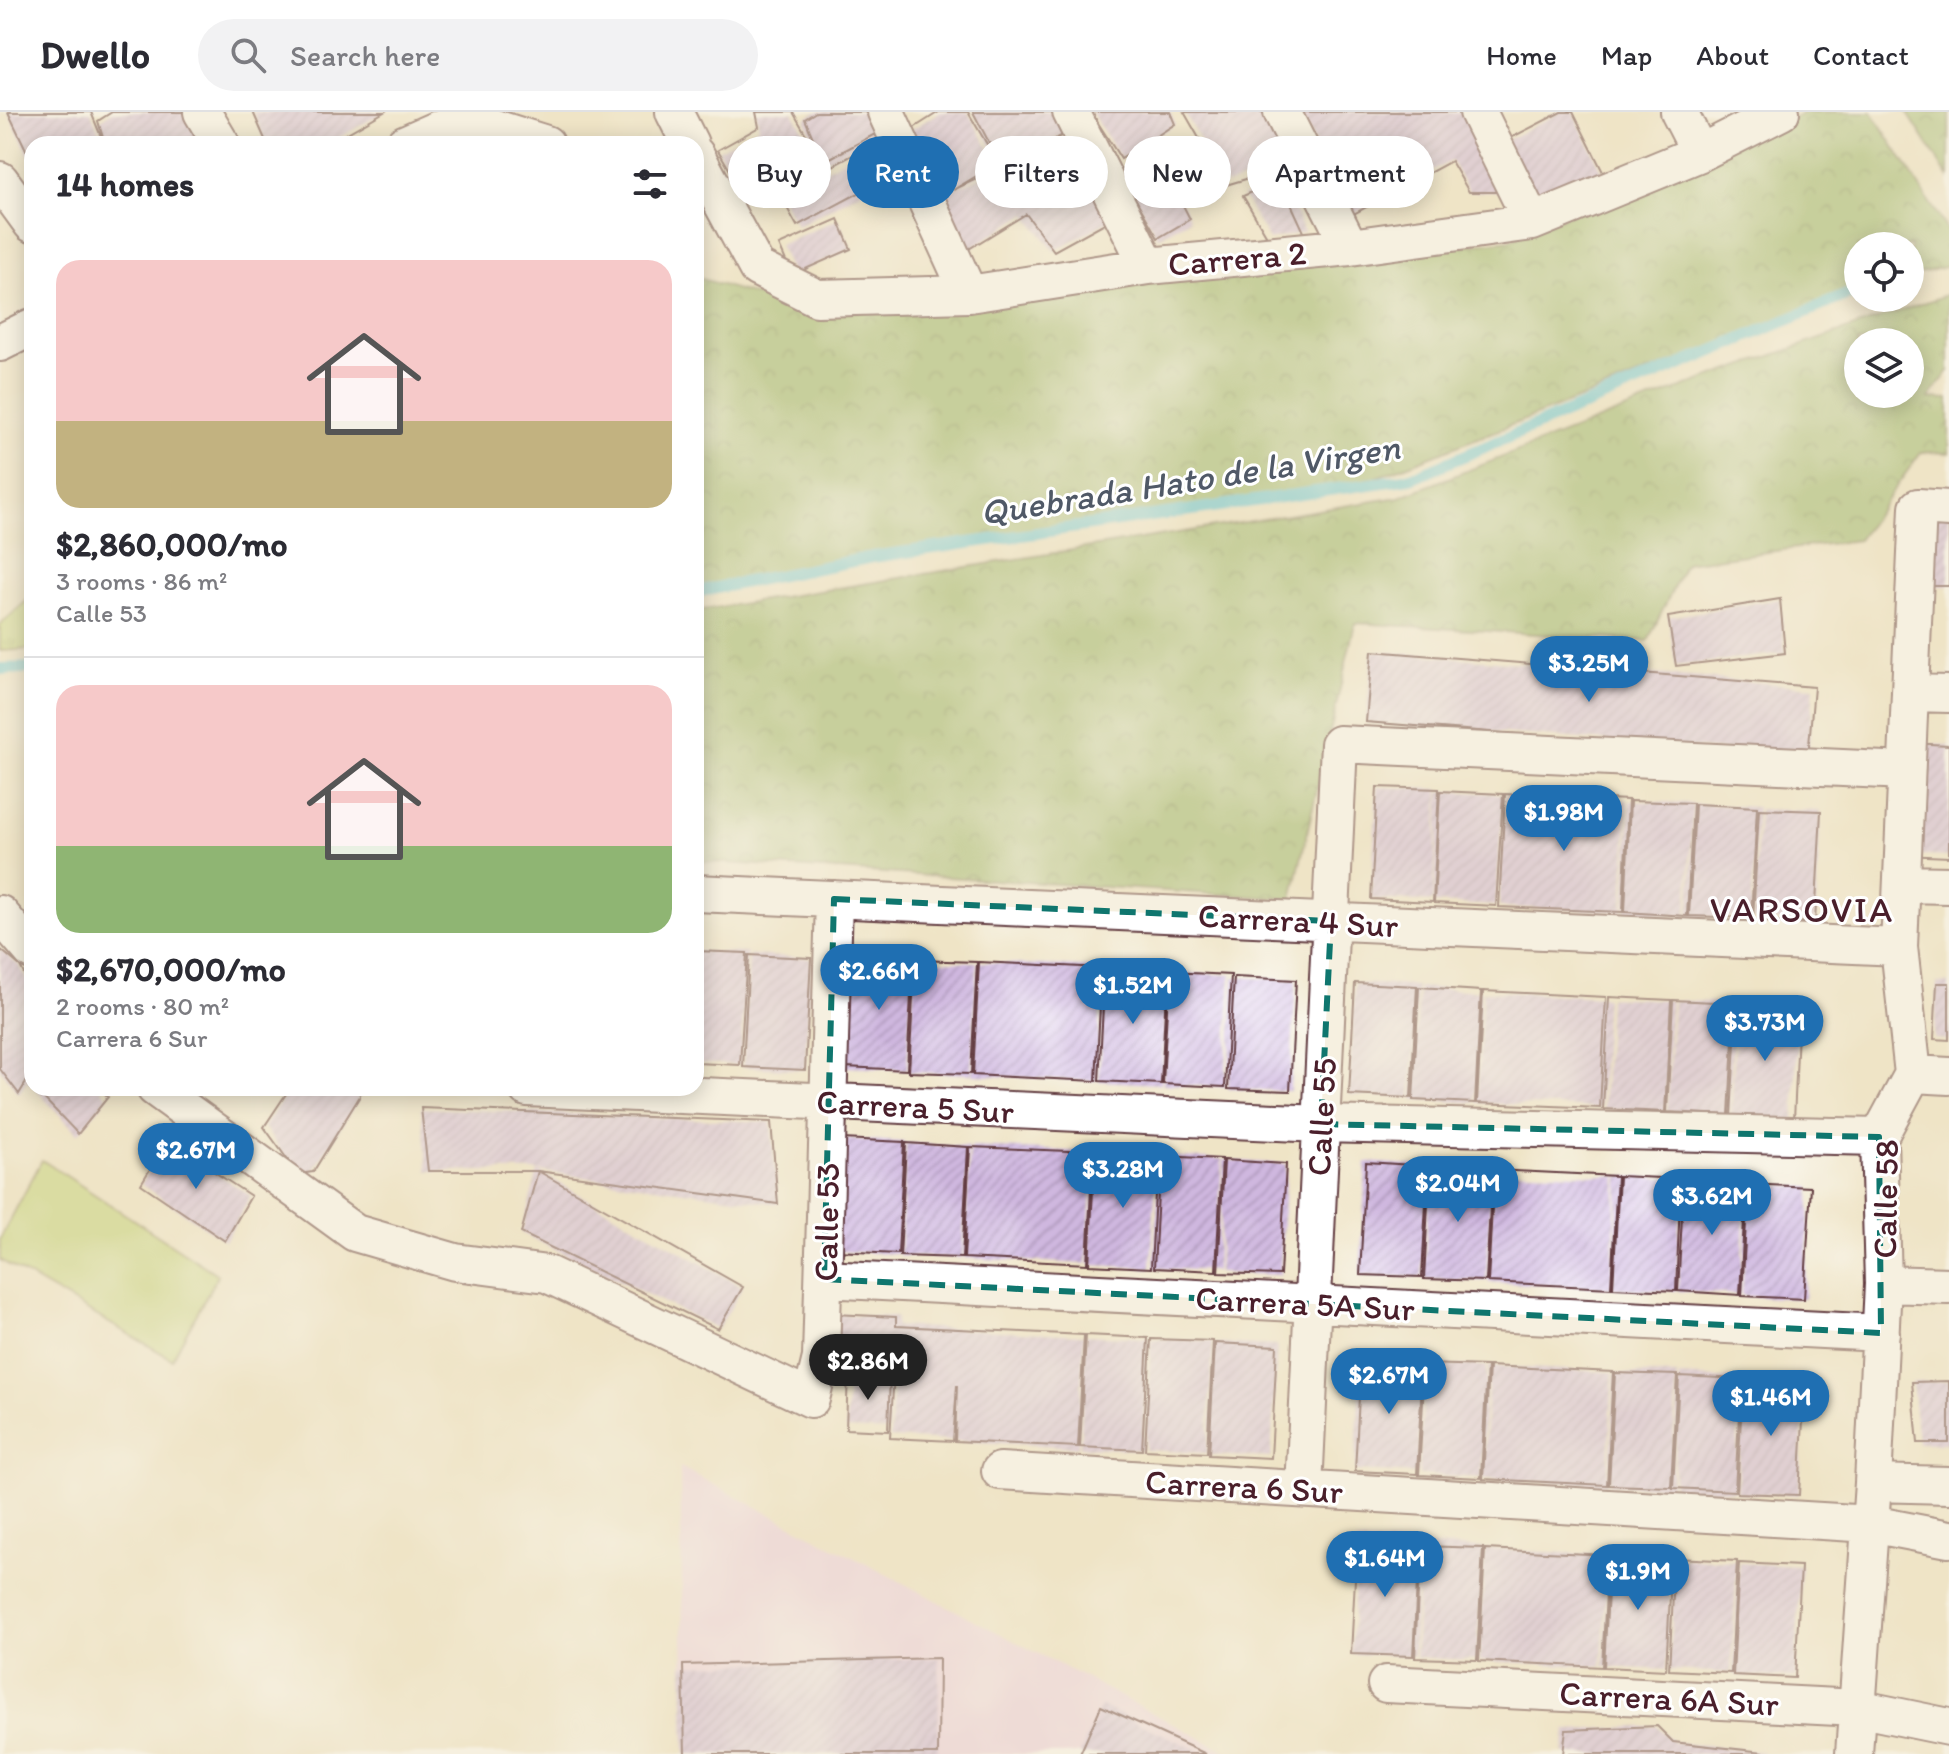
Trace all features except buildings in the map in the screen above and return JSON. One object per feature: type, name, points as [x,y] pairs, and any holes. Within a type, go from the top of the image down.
[{"type":"street","points":[[202,112],[216,136]]},
{"type":"street","points":[[674,112],[686,136]]},
{"type":"street","points":[[886,112],[969,294]]},
{"type":"street","points":[[1071,112],[1148,266]]},
{"type":"street","points":[[1282,112],[1350,247]]},
{"type":"street","points":[[1478,112],[1532,222]]},
{"type":"street","points":[[1679,112],[1700,153]]},
{"type":"street","name":"Carrera 2","points":[[707,195],[757,268],[817,298],[969,294],[1148,266],[1350,247],[1532,222],[1700,153],[1781,112]]},
{"type":"street","points":[[420,136],[462,115],[523,136]]},
{"type":"street","points":[[0,180],[24,213]]},
{"type":"street","points":[[0,343],[24,331]]},
{"type":"street","points":[[1933,508],[1910,693],[1899,947],[1913,1074],[1949,1076]]},
{"type":"street","points":[[1910,693],[1949,694]]},
{"type":"street","name":"Calle 55","points":[[1304,1489],[1339,744],[1906,771]]},
{"type":"street","points":[[1902,884],[1949,885]]},
{"type":"street","name":"Carrera 4 Sur","points":[[704,893],[1899,947]]},
{"type":"street","name":"Calle 53","points":[[166,1096],[355,1233],[455,1262],[547,1274],[811,1399],[821,1358],[834,899]]},
{"type":"street","points":[[0,914],[24,942]]},
{"type":"street","name":"Calle 58","points":[[1854,1754],[1871,1524],[1883,1284],[1879,1137],[1913,1074]]},
{"type":"street","name":"Carrera 5 Sur","points":[[699,1096],[1321,1124],[1879,1137]]},
{"type":"street","name":"Carrera 5A Sur","points":[[824,1279],[1881,1333]]},
{"type":"street","points":[[1883,1284],[1949,1286]]},
{"type":"street","name":"Carrera 6 Sur","points":[[1000,1471],[1871,1524],[1949,1539]]},
{"type":"street","points":[[1873,1483],[1949,1485]]},
{"type":"street","name":"Carrera 6A Sur","points":[[1386,1684],[1857,1708],[1949,1727]]},
{"type":"highlighted area","points":[[834,899],[1331,921],[1321,1124],[1879,1137],[1881,1333],[824,1279]]},
{"type":"shaded area","points":[[680,1467],[1231,1754],[685,1754]]},
{"type":"green space","points":[[1806,112],[1872,112],[1949,233],[1949,266],[1924,272],[1924,232],[1844,232],[1844,296],[1354,486],[704,587],[704,279],[820,315],[1510,240]]},
{"type":"green space","points":[[1907,112],[1949,112],[1949,178]]},
{"type":"green space","points":[[1949,294],[1949,371],[1929,398],[1949,399],[1949,453],[1921,452],[1858,540],[1685,563],[1648,641],[1355,623],[1292,899],[704,862],[704,610],[1399,497],[1702,380],[1844,331],[1844,408],[1924,408],[1924,328],[1851,328],[1897,312],[1924,312],[1924,303]]},
{"type":"green space","points":[[24,603],[24,650],[0,651],[0,625]]},
{"type":"green space","points":[[42,1160],[218,1275],[172,1359],[0,1260],[0,1239]]},
{"type":"waterway","name":"Quebrada Hato de la Virgen","points":[[704,590],[873,557],[1411,478],[1844,296]]},
{"type":"waterway","name":"Quebrada Hato de la Virgen","points":[[0,669],[24,668]]},
{"type":"district","name":"VARSOVIA","points":[[1802,909]]}]
